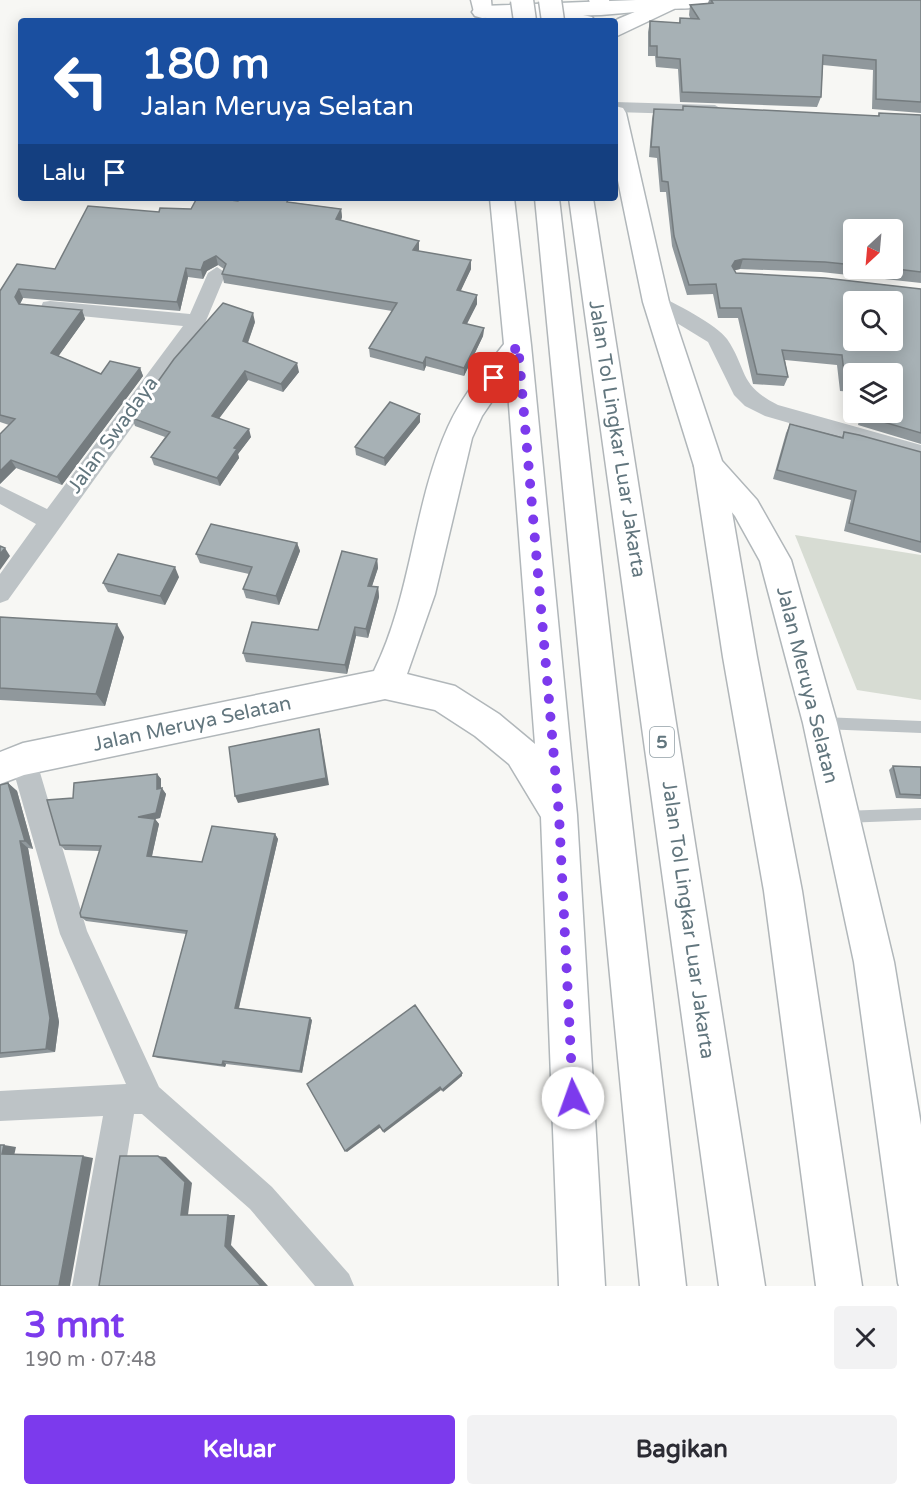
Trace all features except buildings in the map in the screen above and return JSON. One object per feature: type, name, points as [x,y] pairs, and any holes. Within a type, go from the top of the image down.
[{"type":"main road","points":[[522,0],[525,18]]},
{"type":"main road","points":[[550,0],[553,18]]},
{"type":"main road","points":[[485,14],[507,17],[551,16],[597,13],[664,2],[699,1]]},
{"type":"main road","points":[[618,29],[664,2]]},
{"type":"main road","name":"Jalan Meruya Selatan","points":[[618,127],[656,302],[710,466],[746,508],[775,560],[820,723],[874,962],[905,1160],[921,1283]]},
{"type":"main road","name":"Jalan Meruya Selatan","points":[[502,201],[518,345],[559,815],[582,1286]]},
{"type":"main road","name":"Jalan Tol Lingkar Luar Jakarta","points":[[547,201],[663,1286]]},
{"type":"main road","name":"Jalan Tol Lingkar Luar Jakarta","points":[[581,201],[742,1286]]},
{"type":"main road","points":[[385,684],[407,634],[459,436],[483,394],[518,345]]},
{"type":"main road","points":[[710,466],[740,657],[783,891],[839,1286]]},
{"type":"main road","name":"Jalan Meruya Selatan","points":[[12,763],[385,684],[443,697],[487,725],[521,753],[559,815]]},
{"type":"street","points":[[618,107],[736,111]]},
{"type":"street","name":"Jalan Swadaya","points":[[0,593],[197,321],[217,273]]},
{"type":"street","points":[[656,302],[715,336],[721,344],[736,383],[748,397],[772,411],[921,453]]},
{"type":"street","points":[[30,305],[197,321]]},
{"type":"street","points":[[0,494],[50,521]]},
{"type":"street","points":[[12,763],[135,1099],[261,1198],[337,1286]]},
{"type":"street","points":[[0,1106],[135,1099]]},
{"type":"street","points":[[89,1286],[135,1099]]},
{"type":"lane","points":[[820,723],[921,727]]},
{"type":"lane","points":[[840,817],[921,814]]},
{"type":"shaded area","points":[[795,535],[921,555],[921,700],[857,690]]},
{"type":"route","points":[[494,378],[518,345],[559,815],[573,1098]]}]
